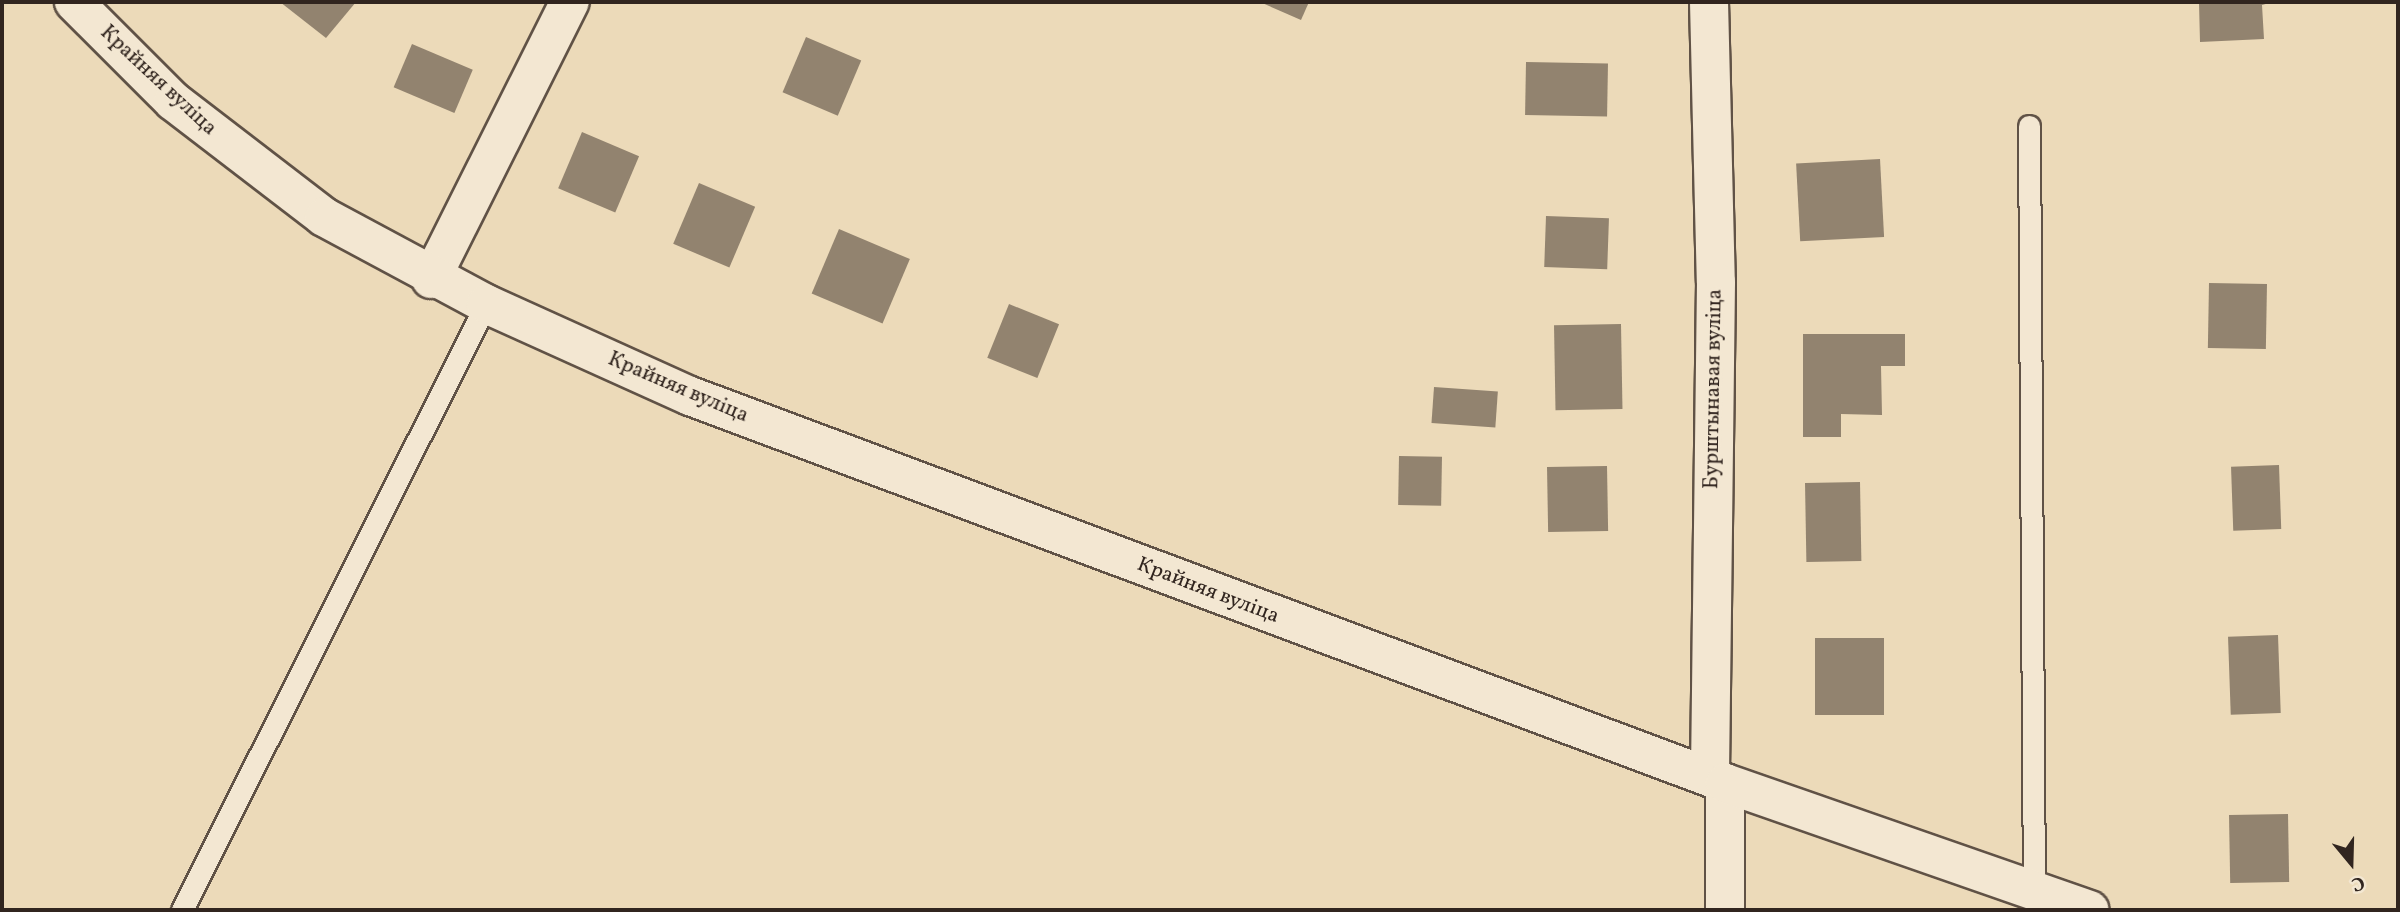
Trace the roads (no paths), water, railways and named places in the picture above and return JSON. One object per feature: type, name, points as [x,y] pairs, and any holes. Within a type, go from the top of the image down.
[{"type":"street","name":"Крайняя вуліца","points":[[74,2],[211,133],[324,217],[431,279],[690,396],[1718,780],[2089,910]]},
{"type":"street","points":[[431,279],[570,2]]},
{"type":"street","name":"Бурштынавая вуліца","points":[[1709,2],[1716,282],[1718,780],[1725,910]]},
{"type":"lane","points":[[2029,126],[2034,890]]},
{"type":"lane","points":[[182,910],[486,304]]}]
